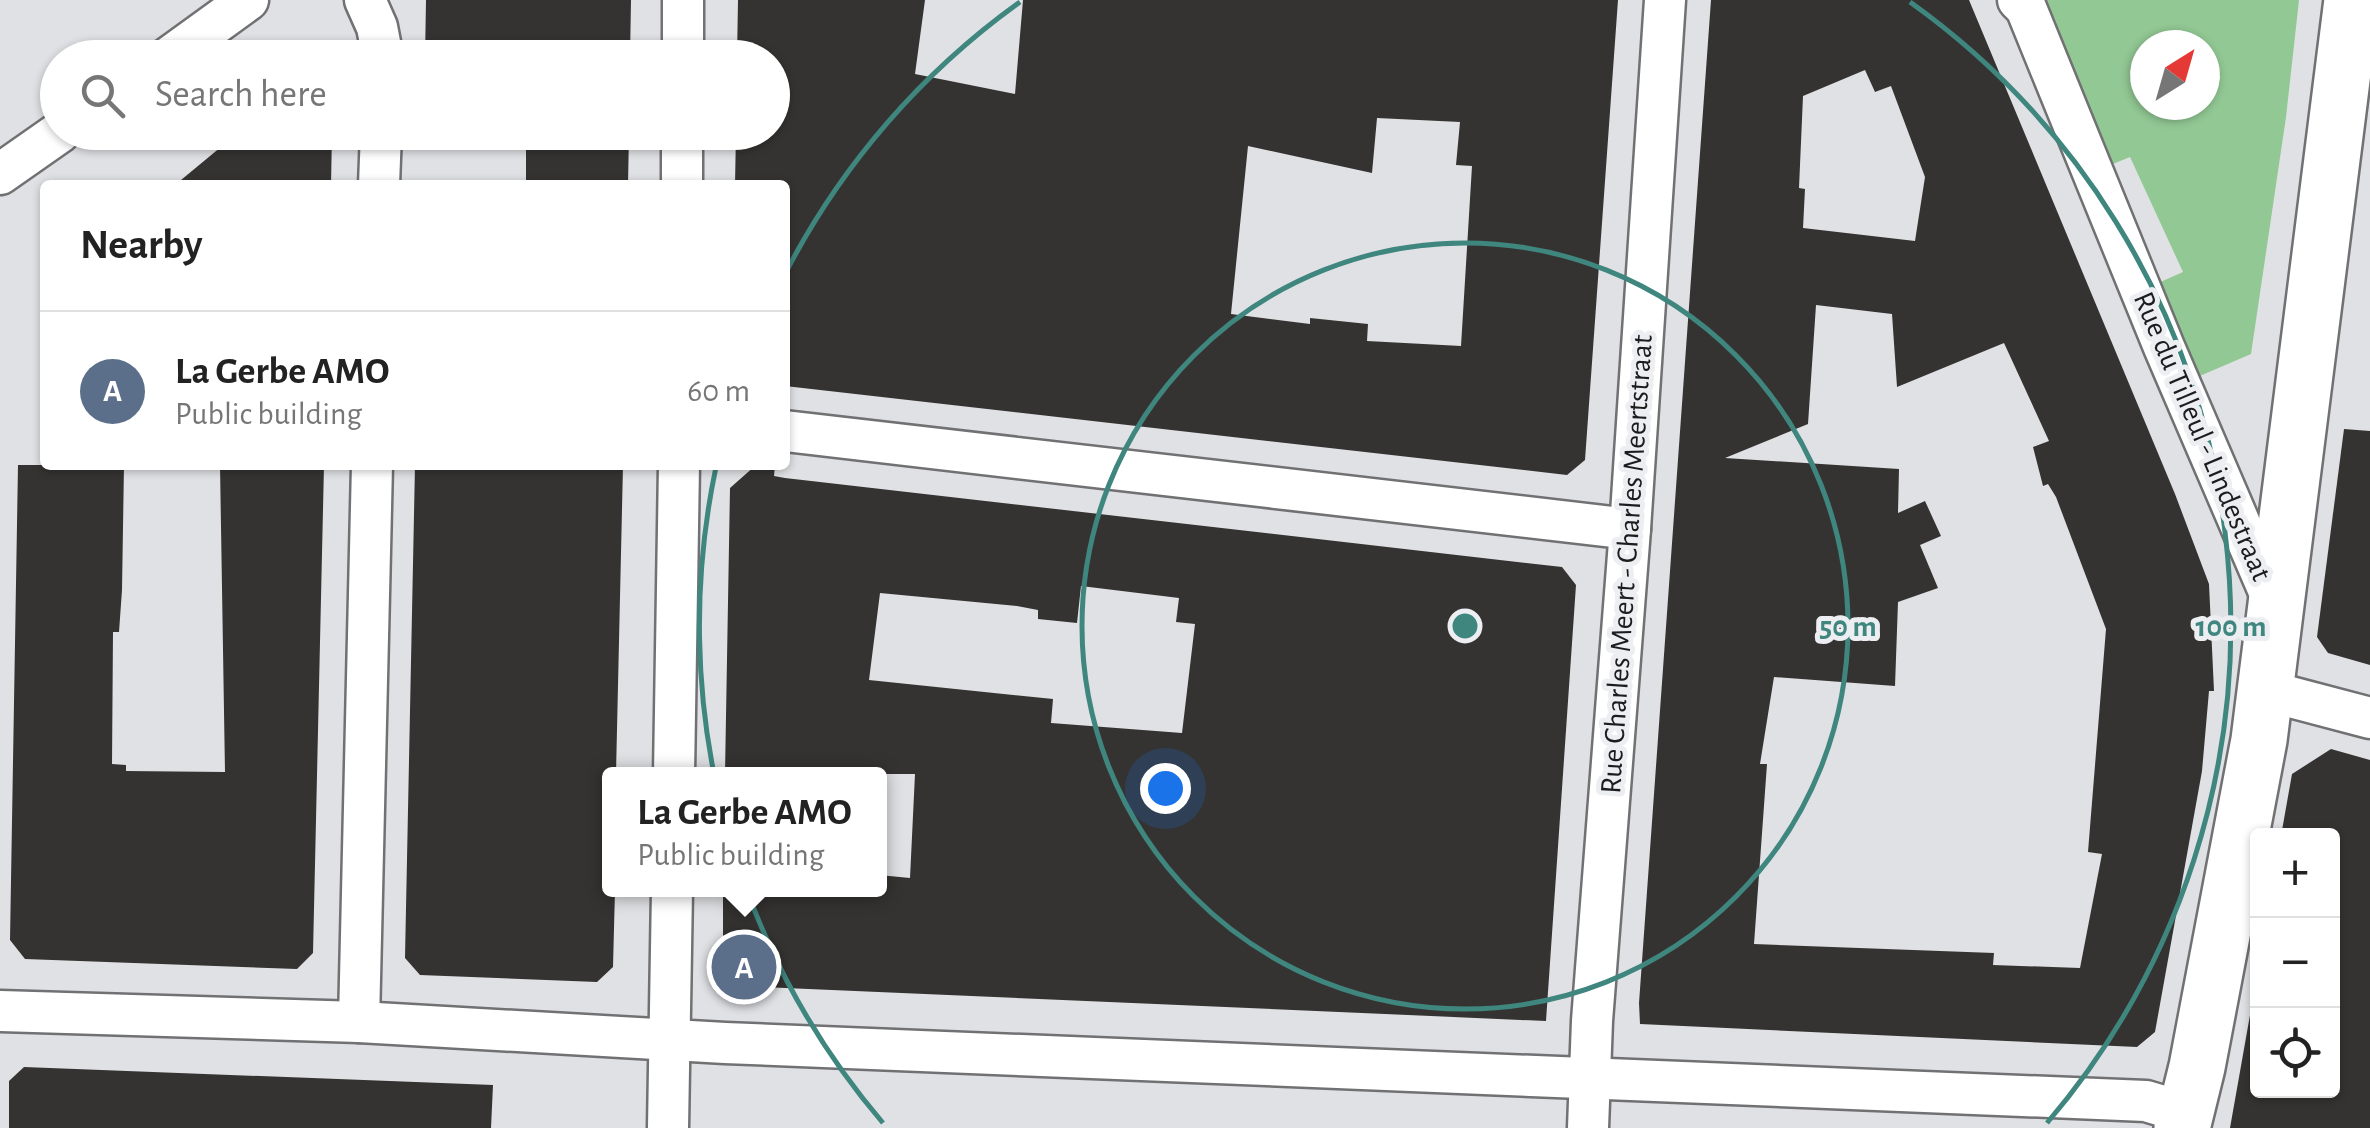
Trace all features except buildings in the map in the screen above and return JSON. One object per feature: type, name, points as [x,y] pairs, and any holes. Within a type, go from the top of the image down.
[{"type":"street","points":[[193,40],[248,0]]},
{"type":"street","points":[[365,0],[380,40]]},
{"type":"street","points":[[682,40],[683,0]]},
{"type":"street","name":"Rue Charles Meert - Charles Meertstraat","points":[[1588,1128],[1664,0]]},
{"type":"street","name":"Rue du Tilleul - Lindestraat","points":[[2018,0],[2026,8],[2164,347],[2274,602],[2255,759],[2184,1121]]},
{"type":"street","points":[[2274,602],[2352,0]]},
{"type":"street","points":[[0,174],[40,146]]},
{"type":"street","points":[[380,180],[381,150]]},
{"type":"street","points":[[682,150],[682,180]]},
{"type":"street","points":[[790,433],[1630,529]]},
{"type":"street","points":[[358,1022],[372,470]]},
{"type":"street","points":[[674,767],[679,470]]},
{"type":"street","points":[[2264,690],[2370,718]]},
{"type":"street","points":[[668,1128],[672,897]]},
{"type":"street","points":[[0,1011],[358,1022],[671,1040],[2146,1101],[2184,1121]]},
{"type":"green space","points":[[2037,0],[2299,0],[2251,354],[2195,378],[2156,284],[2183,272],[2130,157],[2108,166]]},
{"type":"place","name":"La Gerbe AMO","points":[[744,967]]}]
